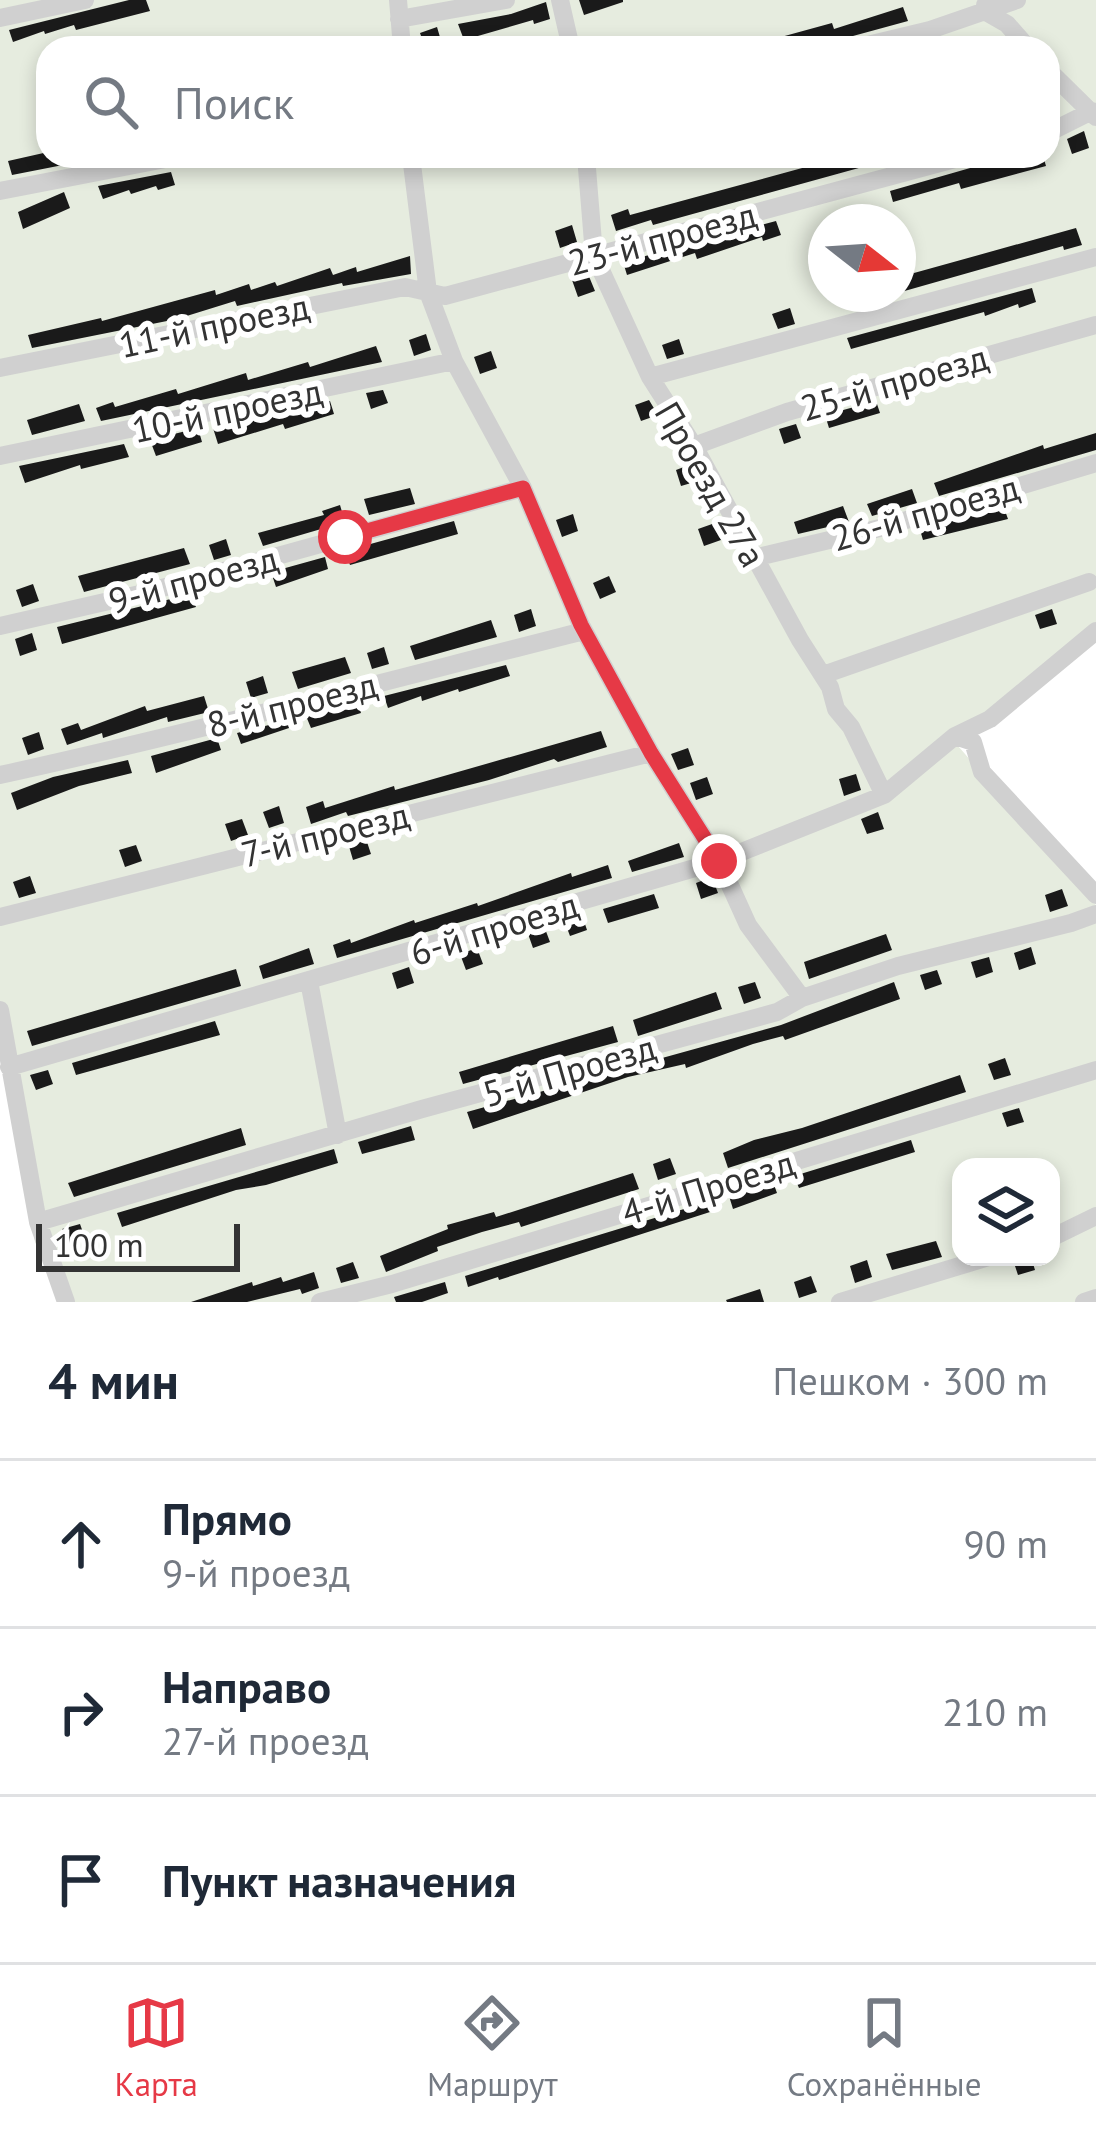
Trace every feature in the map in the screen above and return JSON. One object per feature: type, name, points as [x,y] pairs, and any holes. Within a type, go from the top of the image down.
[{"type":"street","points":[[0,18],[85,0]]},
{"type":"street","points":[[399,9],[506,0]]},
{"type":"street","points":[[560,0],[568,36]]},
{"type":"street","points":[[892,36],[1017,0]]},
{"type":"street","points":[[985,6],[1018,36]]},
{"type":"street","points":[[1060,81],[1094,114],[1060,128]]},
{"type":"street","points":[[0,191],[119,168]]},
{"type":"street","points":[[413,168],[428,292],[454,361],[523,488],[584,631],[651,753],[719,861],[748,925],[802,998]]},
{"type":"street","name":"Проезд 27а","points":[[587,168],[594,255],[650,377],[823,675],[836,709],[851,728],[884,795]]},
{"type":"street","name":"23-й проезд","points":[[428,292],[445,296],[921,168]]},
{"type":"street","points":[[650,377],[1096,257]]},
{"type":"street","name":"11-й проезд","points":[[0,368],[406,287],[428,292]]},
{"type":"street","name":"25-й проезд","points":[[694,446],[787,412],[1096,325]]},
{"type":"street","name":"10-й проезд","points":[[0,456],[454,361]]},
{"type":"street","name":"26-й проезд","points":[[754,558],[880,527],[1096,463]]},
{"type":"street","name":"9-й проезд","points":[[0,626],[145,593],[523,488]]},
{"type":"street","points":[[823,675],[1089,582]]},
{"type":"street","name":"8-й проезд","points":[[0,775],[145,743],[584,631]]},
{"type":"street","name":"6-й проезд","points":[[9,1066],[719,861],[884,795],[970,734],[1096,631]]},
{"type":"street","points":[[970,734],[982,772],[1096,895]]},
{"type":"street","name":"7-й проезд","points":[[0,917],[651,753]]},
{"type":"street","name":"5-й Проезд","points":[[38,1222],[777,1012],[802,998],[898,966],[1096,914]]},
{"type":"street","points":[[309,981],[338,1135]]},
{"type":"street","points":[[0,1010],[38,1222],[66,1302]]},
{"type":"street","name":"4-й Проезд","points":[[320,1302],[1096,1070]]},
{"type":"street","points":[[1060,1234],[1096,1216]]},
{"type":"street","points":[[840,1302],[959,1266]]},
{"type":"street","points":[[1084,1302],[1096,1298]]},
{"type":"shaded area","points":[[0,0],[1096,0],[1096,636],[952,739],[1096,905],[1096,1302],[62,1302],[35,1242],[0,1026]]},
{"type":"building","points":[[129,0],[146,0],[150,11],[76,30],[74,25],[44,31],[13,42],[9,30]]},
{"type":"building","points":[[579,0],[623,0],[623,2],[584,15]]},
{"type":"building","points":[[546,2],[550,19],[478,36],[462,36],[458,24]]},
{"type":"building","points":[[903,7],[908,21],[853,36],[785,36],[832,23],[834,29]]},
{"type":"building","points":[[437,27],[440,36],[421,36]]},
{"type":"building","points":[[1084,131],[1089,148],[1072,154],[1067,139]]},
{"type":"building","points":[[36,155],[36,168],[48,168],[12,175],[8,161]]},
{"type":"building","points":[[802,168],[859,168],[616,231],[611,215],[628,209],[630,215]]},
{"type":"building","points":[[970,168],[1039,168],[893,202],[890,191]]},
{"type":"building","points":[[171,172],[175,185],[158,190],[156,186],[131,194],[129,190],[103,199],[98,186]]},
{"type":"building","points":[[64,192],[70,208],[23,229],[18,212]]},
{"type":"building","points":[[776,221],[781,235],[697,259],[695,253],[627,275],[623,262]]},
{"type":"building","points":[[572,225],[577,242],[560,248],[555,231]]},
{"type":"building","points":[[1076,228],[1082,245],[1064,250],[1063,246],[916,288],[916,272]]},
{"type":"building","points":[[410,256],[411,274],[342,283],[237,306],[235,301],[177,319],[32,348],[28,335],[102,321],[215,290],[216,295],[249,284],[251,290],[275,282],[277,286],[330,268],[333,275],[356,267],[357,272]]},
{"type":"building","points":[[588,274],[595,291],[578,297],[572,280]]},
{"type":"building","points":[[1032,288],[1036,302],[1019,308],[1018,304],[985,316],[984,312],[851,349],[847,338]]},
{"type":"building","points":[[790,308],[795,324],[778,329],[772,314]]},
{"type":"building","points":[[426,334],[431,350],[414,356],[409,340]]},
{"type":"building","points":[[679,339],[684,354],[667,359],[662,345]]},
{"type":"building","points":[[376,346],[382,362],[101,421],[96,408],[176,389],[178,394],[246,373],[248,380],[308,362],[310,367]]},
{"type":"building","points":[[491,351],[497,368],[480,374],[474,357]]},
{"type":"building","points":[[383,390],[388,403],[371,409],[366,393]]},
{"type":"building","points":[[649,400],[658,415],[641,421],[635,405]]},
{"type":"building","points":[[330,401],[334,414],[285,429],[283,424],[218,444],[213,428]]},
{"type":"building","points":[[876,401],[880,413],[829,428],[825,415]]},
{"type":"building","points":[[79,404],[85,421],[32,435],[27,420]]},
{"type":"building","points":[[796,424],[801,438],[784,444],[779,429]]},
{"type":"building","points":[[198,428],[202,442],[156,456],[150,440]]},
{"type":"building","points":[[1096,433],[1096,450],[939,496],[934,483],[1043,445],[1044,449]]},
{"type":"building","points":[[124,444],[129,457],[81,469],[80,465],[25,483],[19,466]]},
{"type":"building","points":[[689,465],[698,481],[681,486],[676,470]]},
{"type":"building","points":[[410,488],[415,504],[369,515],[364,499]]},
{"type":"building","points":[[912,489],[917,503],[872,516],[867,504]]},
{"type":"building","points":[[340,505],[345,522],[263,546],[258,533],[324,515],[322,511]]},
{"type":"building","points":[[1003,505],[1008,519],[923,540],[920,530]]},
{"type":"building","points":[[843,506],[849,522],[798,534],[794,522]]},
{"type":"building","points":[[573,514],[578,531],[562,537],[556,520]]},
{"type":"building","points":[[454,521],[458,534],[350,565],[345,551]]},
{"type":"building","points":[[715,523],[721,540],[704,546],[698,529]]},
{"type":"building","points":[[226,539],[231,555],[214,560],[209,545]]},
{"type":"building","points":[[184,548],[190,564],[84,592],[78,576]]},
{"type":"building","points":[[325,557],[328,569],[276,587],[271,572]]},
{"type":"building","points":[[609,576],[616,592],[600,599],[593,583]]},
{"type":"building","points":[[33,584],[39,601],[22,607],[16,590]]},
{"type":"building","points":[[191,594],[196,607],[62,644],[57,627]]},
{"type":"building","points":[[531,609],[536,626],[519,632],[514,615]]},
{"type":"building","points":[[1052,609],[1057,624],[1040,629],[1035,615]]},
{"type":"building","points":[[491,620],[497,637],[415,660],[410,646]]},
{"type":"building","points":[[32,633],[37,650],[20,656],[15,639]]},
{"type":"building","points":[[384,647],[389,664],[372,669],[367,653]]},
{"type":"building","points":[[345,657],[351,673],[298,689],[292,672]]},
{"type":"building","points":[[506,665],[510,676],[459,692],[422,701],[421,696],[388,708],[384,696]]},
{"type":"building","points":[[263,676],[268,693],[251,698],[246,682]]},
{"type":"building","points":[[204,696],[209,712],[168,722],[167,717],[103,738],[102,733],[67,745],[61,729],[78,723],[81,730],[145,706],[147,711]]},
{"type":"building","points":[[358,703],[361,713],[311,728],[306,716]]},
{"type":"building","points":[[289,720],[292,727],[241,744],[237,733]]},
{"type":"building","points":[[601,731],[607,747],[489,780],[311,824],[306,807],[323,801],[325,808],[394,786],[395,790]]},
{"type":"building","points":[[39,732],[44,749],[28,755],[22,738]]},
{"type":"building","points":[[217,738],[221,750],[156,773],[151,756]]},
{"type":"building","points":[[688,748],[694,765],[678,770],[671,754]]},
{"type":"building","points":[[128,760],[132,773],[79,786],[17,810],[11,793],[53,777]]},
{"type":"building","points":[[856,774],[861,790],[844,796],[839,779]]},
{"type":"building","points":[[707,777],[713,794],[696,800],[690,783]]},
{"type":"building","points":[[279,806],[284,823],[269,828],[263,812]]},
{"type":"building","points":[[878,812],[884,829],[867,834],[861,819]]},
{"type":"building","points":[[242,819],[248,835],[231,841],[225,824]]},
{"type":"building","points":[[366,839],[371,854],[353,860],[348,843]]},
{"type":"building","points":[[679,843],[684,857],[632,872],[628,861]]},
{"type":"building","points":[[136,845],[142,861],[125,867],[119,850]]},
{"type":"building","points":[[608,865],[612,878],[337,958],[333,945],[350,939],[351,943],[414,920],[478,906]]},
{"type":"building","points":[[30,876],[36,893],[19,898],[13,882]]},
{"type":"building","points":[[712,877],[718,893],[701,899],[696,883]]},
{"type":"building","points":[[1062,889],[1068,906],[1050,912],[1045,895]]},
{"type":"building","points":[[654,894],[659,908],[608,923],[603,909]]},
{"type":"building","points":[[582,915],[587,930],[570,936],[564,920]]},
{"type":"building","points":[[544,926],[550,942],[533,948],[527,931]]},
{"type":"building","points":[[886,934],[892,950],[809,979],[804,962]]},
{"type":"building","points":[[1031,947],[1036,964],[1019,970],[1014,953]]},
{"type":"building","points":[[309,948],[314,964],[263,979],[259,966]]},
{"type":"building","points":[[477,948],[483,964],[466,970],[460,954]]},
{"type":"building","points":[[989,957],[993,972],[976,978],[971,962]]},
{"type":"building","points":[[409,967],[414,983],[397,989],[392,973]]},
{"type":"building","points":[[236,969],[241,986],[32,1046],[27,1031]]},
{"type":"building","points":[[937,970],[942,984],[925,990],[920,975]]},
{"type":"building","points":[[755,982],[761,998],[744,1004],[738,987]]},
{"type":"building","points":[[894,982],[900,999],[785,1040],[783,1036],[753,1044],[686,1068],[685,1064],[628,1077],[473,1129],[467,1112],[781,1025]]},
{"type":"building","points":[[716,992],[722,1009],[638,1036],[633,1020]]},
{"type":"building","points":[[215,1021],[220,1035],[76,1075],[72,1063]]},
{"type":"building","points":[[613,1026],[618,1042],[463,1084],[459,1072]]},
{"type":"building","points":[[1005,1058],[1011,1075],[994,1080],[988,1064]]},
{"type":"building","points":[[48,1070],[53,1084],[36,1090],[30,1075]]},
{"type":"building","points":[[960,1075],[966,1092],[728,1168],[723,1153],[754,1140]]},
{"type":"building","points":[[1019,1108],[1024,1122],[1007,1127],[1002,1113]]},
{"type":"building","points":[[411,1126],[415,1140],[362,1154],[358,1142]]},
{"type":"building","points":[[241,1128],[246,1145],[74,1197],[68,1183]]},
{"type":"building","points":[[911,1140],[915,1152],[799,1188],[794,1176]]},
{"type":"building","points":[[334,1149],[338,1163],[266,1185],[236,1190],[122,1227],[117,1213]]},
{"type":"building","points":[[670,1158],[676,1174],[658,1180],[653,1164]]},
{"type":"building","points":[[633,1173],[639,1189],[521,1227],[519,1222],[482,1232],[386,1272],[380,1256],[448,1229],[447,1225],[494,1212],[496,1217]]},
{"type":"building","points":[[773,1182],[777,1193],[733,1209],[729,1196]]},
{"type":"building","points":[[707,1202],[710,1212],[468,1287],[465,1276]]},
{"type":"building","points":[[80,1224],[85,1238],[68,1244],[62,1229]]},
{"type":"building","points":[[936,1241],[942,1257],[892,1270],[886,1254]]},
{"type":"building","points":[[867,1260],[872,1277],[855,1283],[850,1266]]},
{"type":"building","points":[[353,1262],[359,1278],[341,1283],[336,1268]]},
{"type":"building","points":[[1015,1266],[1034,1266],[1035,1270],[1018,1275]]},
{"type":"building","points":[[314,1272],[319,1288],[302,1294],[300,1289],[247,1302],[191,1302],[252,1282],[253,1286],[281,1277],[283,1282]]},
{"type":"building","points":[[811,1276],[817,1292],[799,1298],[794,1282]]},
{"type":"building","points":[[445,1282],[448,1293],[422,1302],[396,1302],[394,1297]]},
{"type":"building","points":[[760,1289],[764,1302],[726,1300]]},
{"type":"route","points":[[345,537],[523,488],[581,625],[651,753],[719,861]]}]
